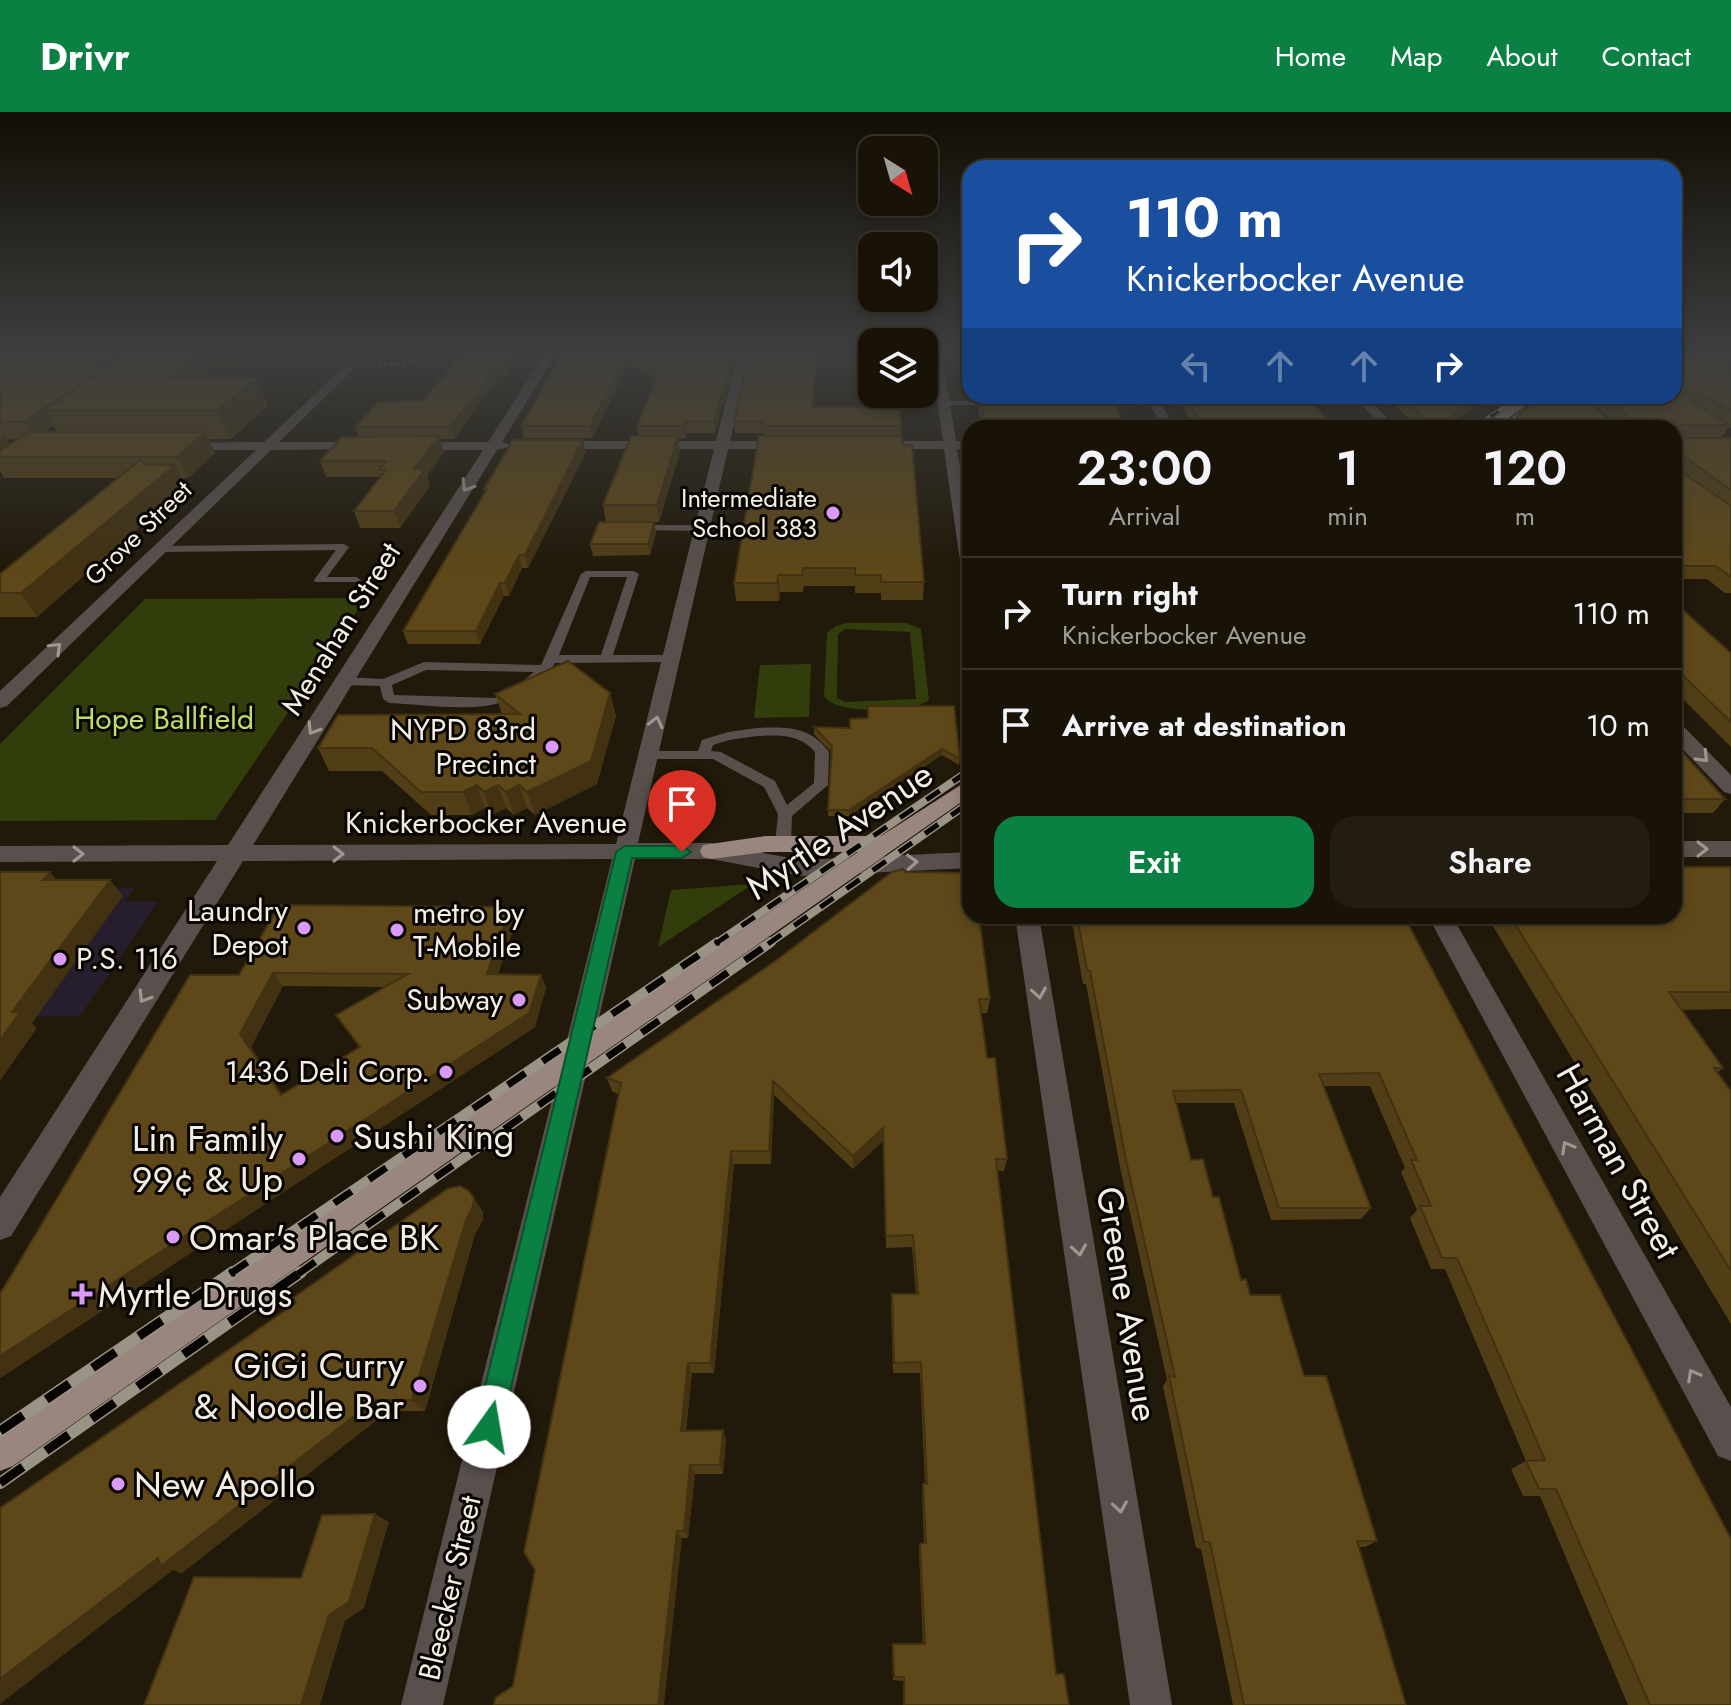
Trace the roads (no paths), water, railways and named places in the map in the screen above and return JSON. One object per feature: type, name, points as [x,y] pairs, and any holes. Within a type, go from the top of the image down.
[{"type":"main road","name":"Myrtle Avenue","points":[[0,1453],[962,791]]},
{"type":"main road","points":[[711,851],[783,844],[885,844]]},
{"type":"street","name":"Grove Street","points":[[2,699],[289,423]]},
{"type":"street","name":"Menahan Street","points":[[0,1225],[506,423]]},
{"type":"street","name":"Bleecker Street","points":[[422,1705],[727,423]]},
{"type":"street","points":[[947,423],[962,520]]},
{"type":"street","points":[[392,446],[516,445]]},
{"type":"street","points":[[543,445],[808,445]]},
{"type":"street","points":[[855,445],[962,445]]},
{"type":"street","points":[[173,446],[376,446]]},
{"type":"street","points":[[1682,736],[1731,787]]},
{"type":"street","points":[[1682,849],[1731,849]]},
{"type":"street","name":"Knickerbocker Avenue","points":[[0,854],[711,851],[801,868],[962,860]]},
{"type":"street","name":"Greene Avenue","points":[[1028,924],[1151,1705]]},
{"type":"street","name":"Harman Street","points":[[1444,924],[1731,1443]]},
{"type":"lane","points":[[619,528],[702,528]]},
{"type":"lane","points":[[159,549],[344,547],[319,580],[356,580]]},
{"type":"lane","points":[[385,683],[389,699],[501,701],[548,664],[586,574],[634,574],[606,659]]},
{"type":"lane","points":[[343,681],[385,683],[424,666],[671,659]]},
{"type":"lane","points":[[703,755],[707,743],[730,734],[794,733],[809,738],[822,752],[821,785],[785,814]]},
{"type":"lane","points":[[648,755],[716,755],[770,784],[785,814],[783,844]]},
{"type":"railway","points":[[715,944],[962,775]]},
{"type":"railway","points":[[768,944],[962,808]]},
{"type":"railway","points":[[230,1274],[718,942]]},
{"type":"railway","points":[[298,1274],[771,942]]},
{"type":"railway","points":[[0,1431],[233,1272]]},
{"type":"railway","points":[[0,1483],[301,1272]]},
{"type":"place","name":"Intermediate School 383","points":[[833,513]]},
{"type":"place","name":"NYPD 83rd Precinct","points":[[552,747]]},
{"type":"place","name":"Laundry Depot","points":[[304,928]]},
{"type":"place","name":"metro by T-Mobile","points":[[397,930]]},
{"type":"place","name":"P.S. 116","points":[[60,959]]},
{"type":"place","name":"Subway","points":[[519,1000]]},
{"type":"place","name":"1436 Deli Corp.","points":[[446,1072]]},
{"type":"place","name":"Sushi King","points":[[337,1136]]},
{"type":"place","name":"Lin Family 99¢ & Up","points":[[299,1159]]},
{"type":"place","name":"Omar's Place BK","points":[[173,1237]]},
{"type":"place","name":"Myrtle Drugs","points":[[82,1294]]},
{"type":"place","name":"GiGi Curry & Noodle Bar","points":[[420,1386]]},
{"type":"place","name":"New Apollo","points":[[118,1484]]},
{"type":"park label","name":"Hope Ballfield","points":[[164,719]]}]
